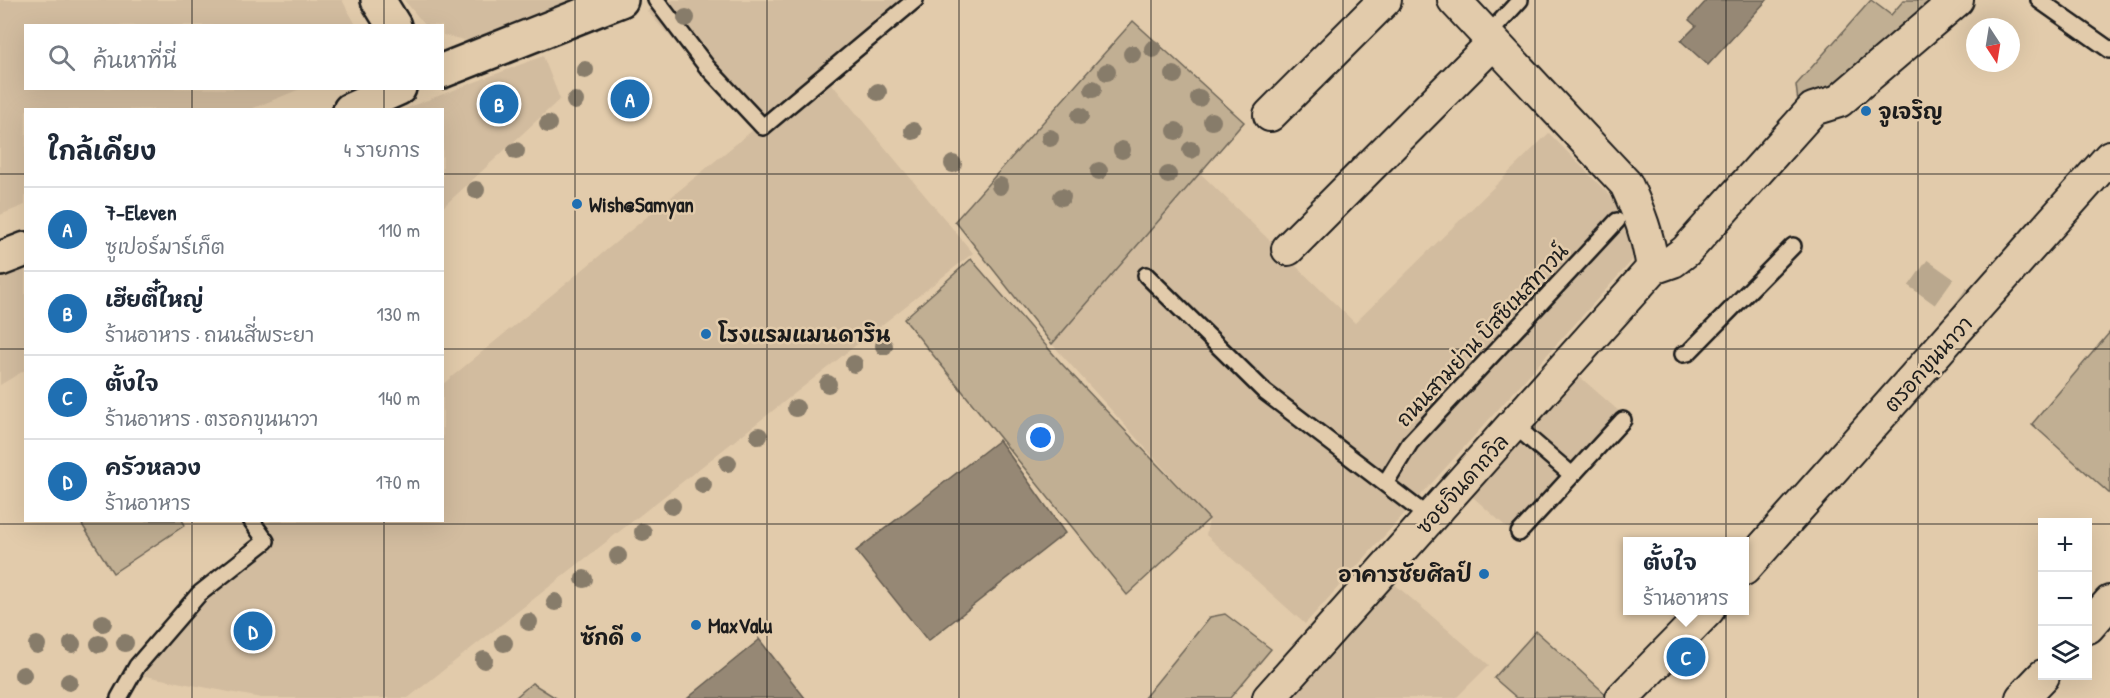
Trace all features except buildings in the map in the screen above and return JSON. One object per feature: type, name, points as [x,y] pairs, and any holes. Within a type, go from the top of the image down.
[{"type":"main road","points":[[378,0],[393,24]]},
{"type":"main road","points":[[444,70],[621,0]]},
{"type":"main road","points":[[354,108],[395,90]]},
{"type":"main road","points":[[0,259],[24,250]]},
{"type":"street","points":[[1270,115],[1385,0]]},
{"type":"street","points":[[1454,0],[1626,184],[1641,215],[1649,240],[1653,268]]},
{"type":"street","name":"ซอยจินดาถวิล","points":[[1269,698],[1514,425],[1630,305],[1653,268],[1673,261],[1686,251],[1813,109],[1839,101],[1958,0]]},
{"type":"street","points":[[1288,249],[1490,39]]},
{"type":"street","name":"ตรอกขุนนาวา","points":[[1749,563],[2110,157]]},
{"type":"street","points":[[2089,626],[2110,602]]},
{"type":"street","points":[[1622,698],[1703,615]]},
{"type":"street","points":[[2022,698],[2038,680]]},
{"type":"lane","points":[[656,0],[707,67],[763,127],[915,0]]},
{"type":"lane","points":[[1490,39],[1520,0]]},
{"type":"lane","points":[[2039,0],[2110,50]]},
{"type":"lane","name":"ถนนสามย่าน บิสซิเนสทาวน์","points":[[1386,482],[1410,443],[1617,221]]},
{"type":"lane","points":[[1683,354],[1688,353],[1792,246]]},
{"type":"lane","points":[[1146,274],[1264,392],[1386,482],[1431,519]]},
{"type":"lane","points":[[1519,533],[1623,420]]},
{"type":"lane","points":[[1514,425],[1572,475]]},
{"type":"lane","points":[[119,698],[137,666],[199,594],[266,541],[252,522]]},
{"type":"shaded area","points":[[0,0],[342,0],[355,24],[24,24],[24,90],[298,90],[253,108],[24,108],[24,205],[0,215]]},
{"type":"shaded area","points":[[404,0],[580,0],[473,42],[444,35],[444,24],[424,24]]},
{"type":"shaded area","name":"โรงแรมแมนดาริน","points":[[673,0],[905,0],[821,71],[973,253],[408,698],[261,698],[140,675],[129,668],[166,620],[215,573],[257,542],[263,526],[269,522],[444,522],[444,383],[753,130],[647,11]]},
{"type":"shaded area","points":[[1707,0],[1767,0],[1708,65],[1681,41],[1696,26],[1689,20]]},
{"type":"shaded area","points":[[1871,0],[1891,15],[1904,0],[1937,0],[1830,92],[1798,102],[1796,85]]},
{"type":"shaded area","points":[[1133,21],[1244,122],[1052,344],[955,221]]},
{"type":"shaded area","points":[[543,56],[560,99],[444,206],[444,108],[407,108]]},
{"type":"shaded area","points":[[1549,133],[1623,209],[1637,255],[1305,624],[1206,535],[1209,519],[1052,344],[1200,173],[1355,323]]},
{"type":"shaded area","points":[[971,259],[1061,363],[1209,519],[1127,595],[904,319]]},
{"type":"shaded area","points":[[24,269],[24,371],[0,385],[0,280]]},
{"type":"shaded area","points":[[2110,332],[2110,494],[2032,424]]},
{"type":"shaded area","points":[[1573,371],[1629,420],[1521,540],[1465,490]]},
{"type":"shaded area","points":[[999,440],[1065,533],[928,641],[856,551]]},
{"type":"shaded area","points":[[183,522],[185,525],[113,573],[81,523]]},
{"type":"shaded area","points":[[1392,582],[1489,665],[1456,698],[1286,698]]},
{"type":"shaded area","points":[[1225,614],[1271,649],[1230,698],[1144,698],[1210,617]]},
{"type":"shaded area","points":[[1536,631],[1609,697],[1517,698],[1494,678]]},
{"type":"shaded area","points":[[759,640],[805,698],[688,698]]},
{"type":"shaded area","points":[[532,683],[556,698],[515,698]]},
{"type":"tunnel","points":[[1918,273],[1974,313]]},
{"type":"place","name":"7-Eleven","points":[[630,99]]},
{"type":"place","name":"เฮียตี๋ใหญ่","points":[[499,104]]},
{"type":"place","name":"จูเจริญ","points":[[1866,111]]},
{"type":"place","name":"Wish@Samyan","points":[[577,204]]},
{"type":"place","name":"โรงแรมแมนดาริน","points":[[706,334]]},
{"type":"place","name":"อาคารชัยศิลป์","points":[[1484,574]]},
{"type":"place","name":"MaxValu","points":[[696,625]]},
{"type":"place","name":"ครัวหลวง","points":[[253,631]]},
{"type":"place","name":"ซักดี","points":[[636,637]]},
{"type":"place","name":"ตั้งใจ","points":[[1686,657]]}]
